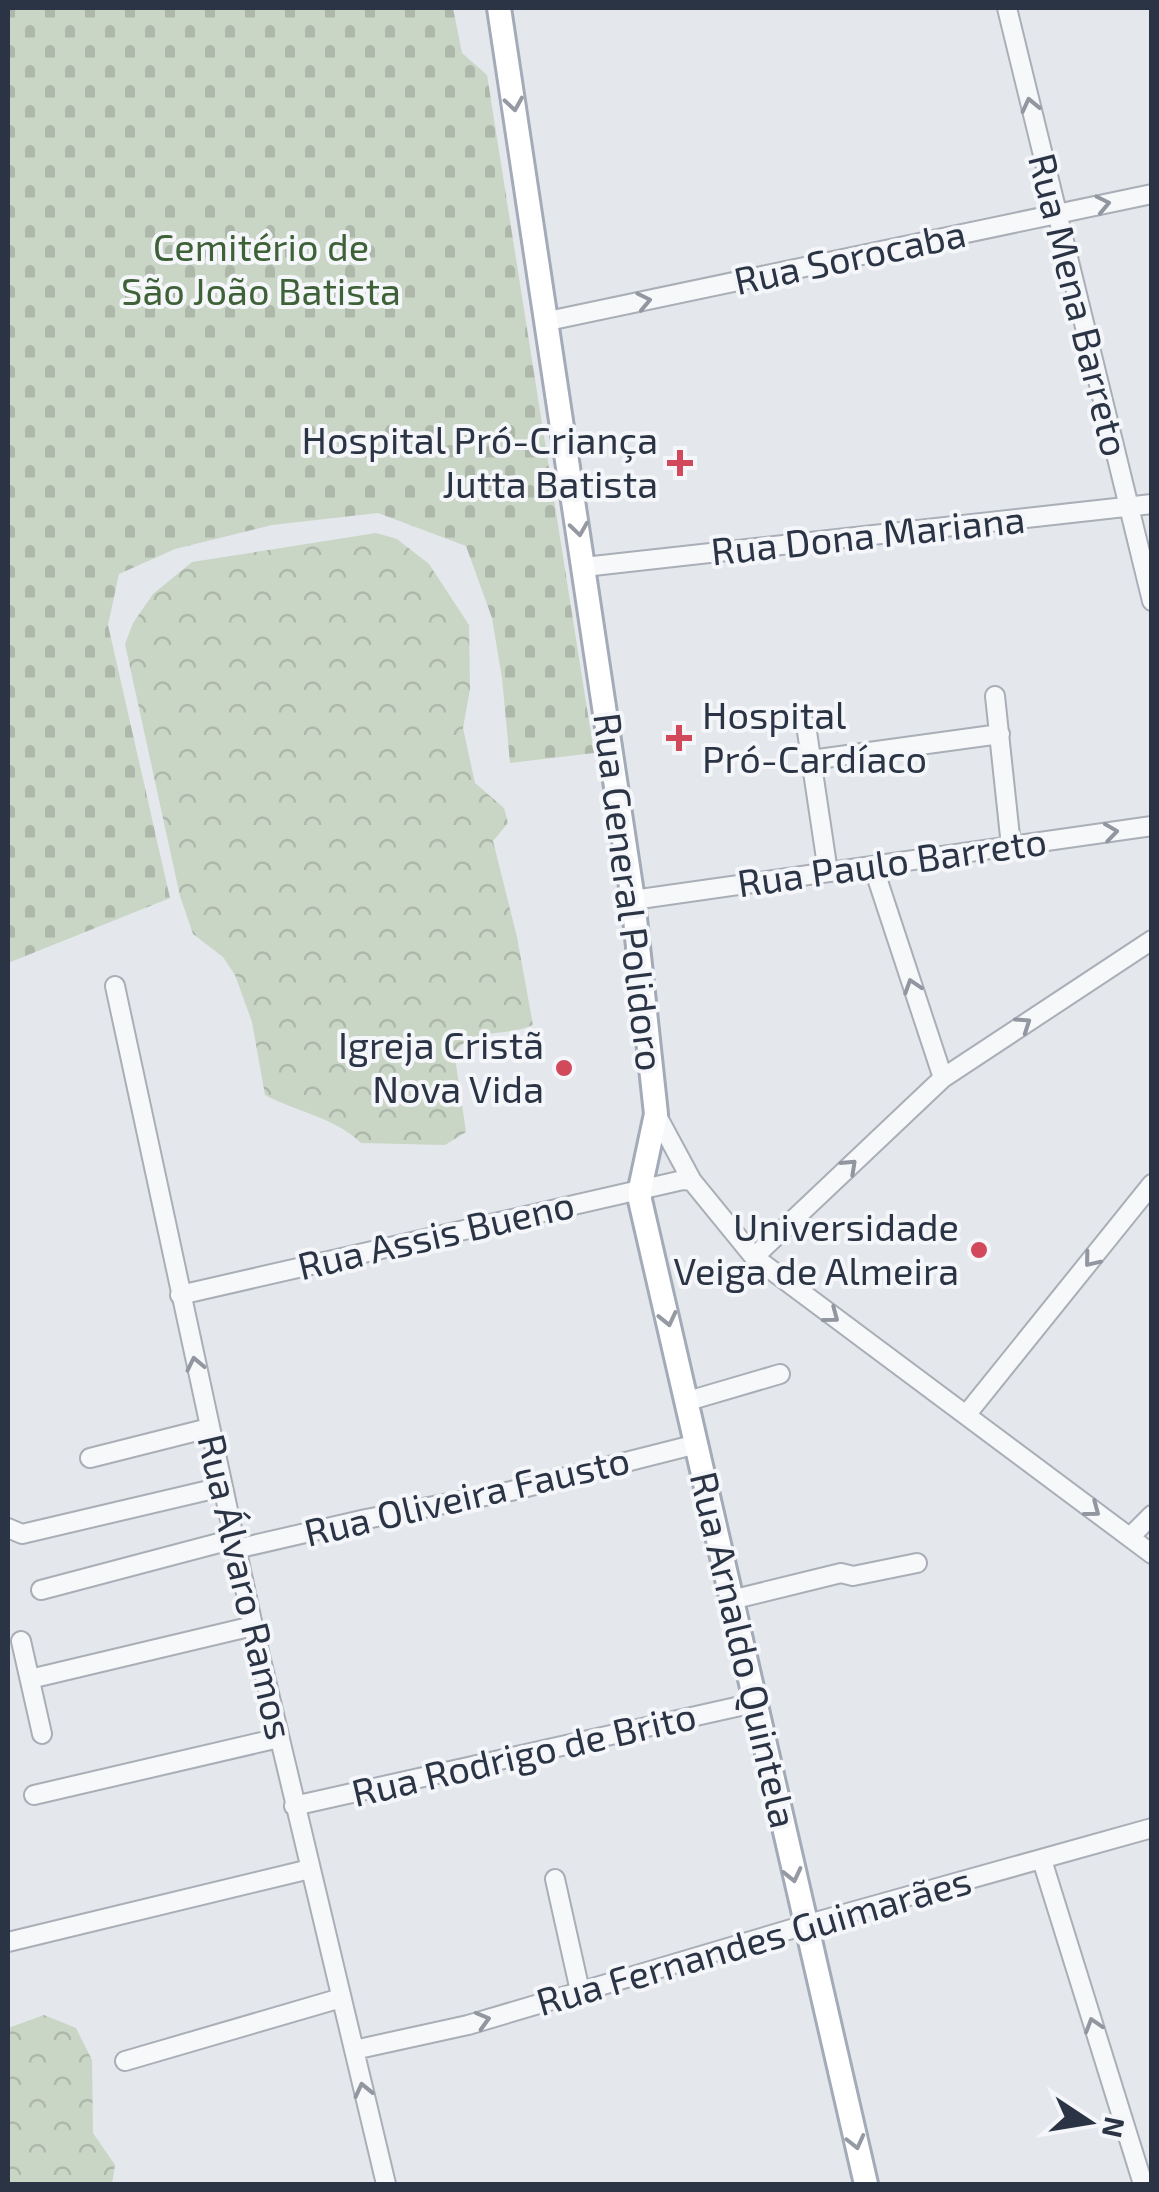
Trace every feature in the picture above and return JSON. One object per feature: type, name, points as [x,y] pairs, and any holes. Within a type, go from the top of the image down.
[{"type":"main road","name":"Rua General Polidoro","points":[[499,8],[633,900],[656,1114]]},
{"type":"main road","name":"Rua Arnaldo Quintela","points":[[656,1114],[640,1189],[866,2184]]},
{"type":"street","name":"Rua Mena Barreto","points":[[1007,8],[1152,601]]},
{"type":"street","name":"Rua Sorocaba","points":[[548,320],[1152,194]]},
{"type":"street","name":"Rua Dona Mariana","points":[[584,567],[1152,504]]},
{"type":"street","points":[[995,696],[1011,846]]},
{"type":"street","points":[[806,725],[828,872]]},
{"type":"street","points":[[811,760],[1000,734]]},
{"type":"street","name":"Rua Paulo Barreto","points":[[633,900],[1152,826]]},
{"type":"street","points":[[873,866],[943,1078]]},
{"type":"street","points":[[754,1257],[943,1078],[1152,940]]},
{"type":"street","name":"Rua Álvaro Ramos","points":[[115,986],[253,1626],[386,2184]]},
{"type":"street","name":"Rua General Polidoro","points":[[656,1114],[692,1181],[754,1257],[1152,1554]]},
{"type":"street","name":"Rua Assis Bueno","points":[[180,1295],[640,1189],[692,1181]]},
{"type":"street","points":[[966,1416],[1152,1184]]},
{"type":"street","points":[[688,1401],[780,1374]]},
{"type":"street","points":[[90,1458],[209,1428]]},
{"type":"street","name":"Rua Oliveira Fausto","points":[[40,1590],[235,1544],[511,1491],[698,1444]]},
{"type":"street","points":[[8,1528],[22,1534],[222,1486]]},
{"type":"street","points":[[1130,1538],[1152,1514]]},
{"type":"street","points":[[731,1600],[841,1573],[853,1576],[917,1564]]},
{"type":"street","points":[[30,1680],[253,1626]]},
{"type":"street","points":[[21,1641],[42,1734]]},
{"type":"street","name":"Rua Rodrigo de Brito","points":[[294,1806],[754,1703]]},
{"type":"street","points":[[34,1794],[279,1738]]},
{"type":"street","name":"Rua Fernandes Guimarães","points":[[354,2050],[468,2025],[804,1924],[1152,1828]]},
{"type":"street","points":[[1042,1860],[1143,2184]]},
{"type":"street","points":[[8,1942],[310,1870]]},
{"type":"street","points":[[555,1879],[580,1991]]},
{"type":"street","points":[[125,2061],[341,1998]]},
{"type":"green space","name":"Cemitério de São João Batista","points":[[8,8],[453,8],[462,53],[487,75],[594,753],[510,763],[492,618],[466,546],[378,513],[272,525],[175,549],[119,574],[108,625],[170,898],[8,963]]},
{"type":"green space","points":[[376,533],[397,539],[429,564],[469,625],[470,689],[463,728],[475,783],[504,808],[508,823],[493,841],[517,937],[533,1025],[473,1038],[454,1051],[466,1132],[445,1145],[361,1143],[328,1121],[265,1095],[252,1022],[235,975],[223,957],[193,934],[180,896],[125,644],[133,623],[153,594],[192,562]]},
{"type":"green space","points":[[44,2015],[76,2028],[92,2060],[93,2133],[115,2165],[112,2184],[8,2184],[8,2028]]},
{"type":"place","name":"Hospital Pró-Criança Jutta Batista","points":[[680,463]]},
{"type":"place","name":"Hospital Pró-Cardíaco","points":[[679,738]]},
{"type":"place","name":"Igreja Cristã Nova Vida","points":[[564,1068]]},
{"type":"place","name":"Universidade Veiga de Almeira","points":[[979,1250]]}]
